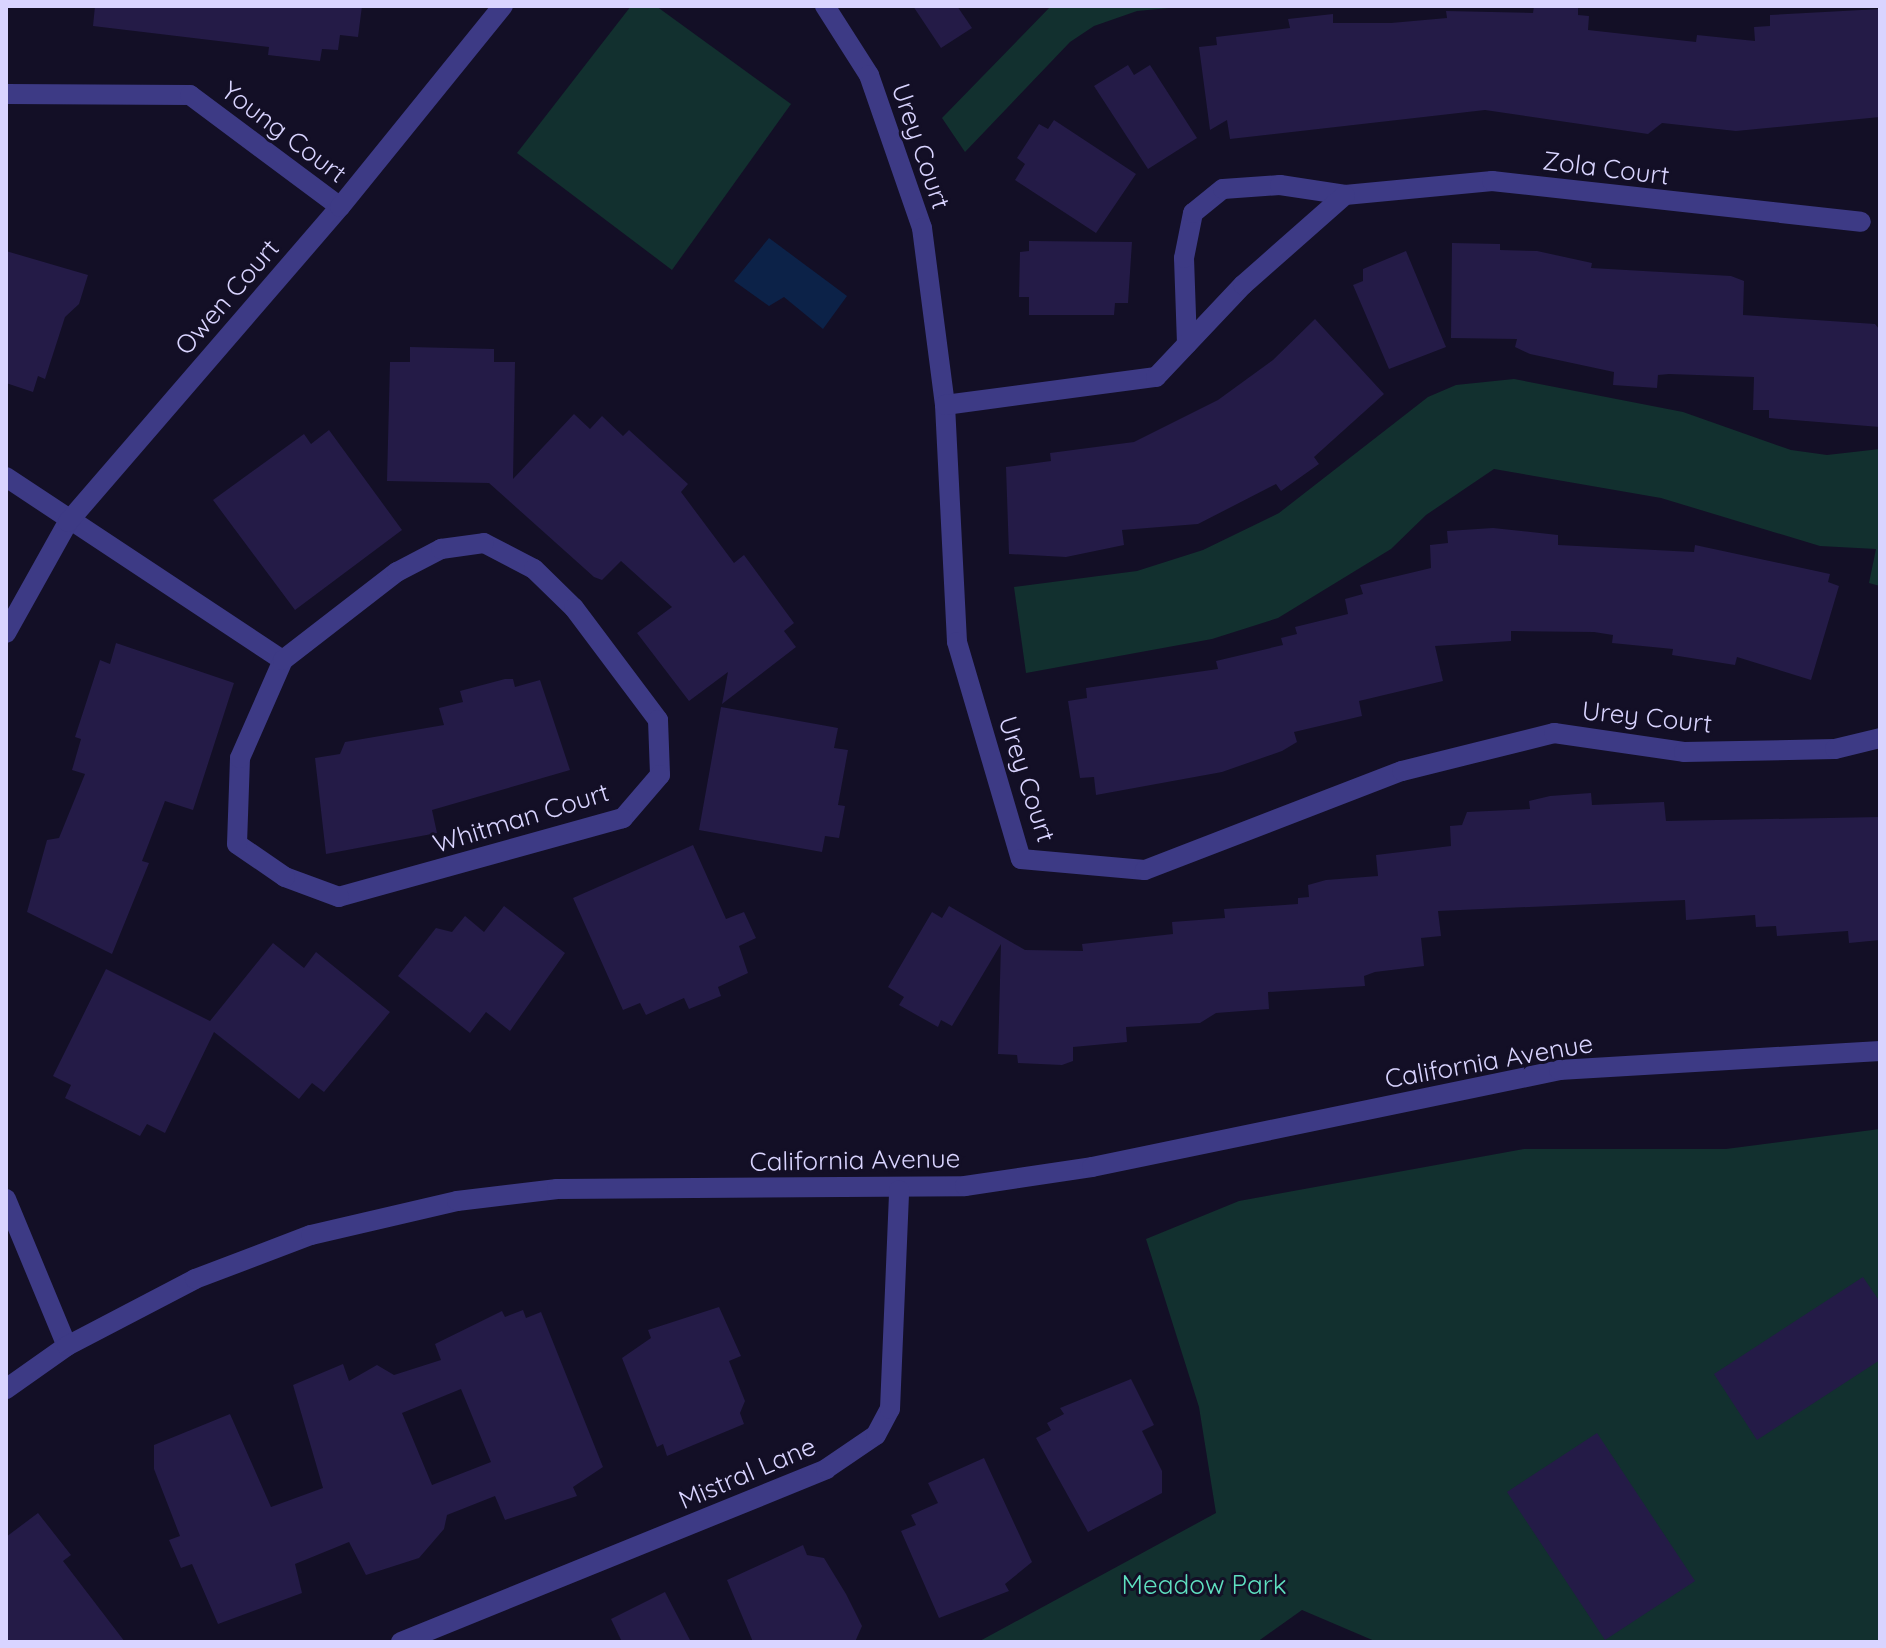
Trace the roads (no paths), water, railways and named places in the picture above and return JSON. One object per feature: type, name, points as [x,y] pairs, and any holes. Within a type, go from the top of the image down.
[{"type":"street","name":"Owen Court","points":[[6,633],[68,522],[340,207],[503,6]]},
{"type":"street","name":"Urey Court","points":[[825,6],[869,75],[922,228],[945,405],[957,642],[1021,859],[1145,870],[1402,771],[1554,733],[1684,752],[1835,749],[1880,738]]},
{"type":"street","name":"Young Court","points":[[6,94],[190,95],[340,207]]},
{"type":"street","name":"Zola Court","points":[[1187,344],[1184,258],[1193,213],[1223,189],[1280,185],[1345,195],[1492,181],[1861,222]]},
{"type":"street","points":[[945,405],[1156,377],[1345,195]]},
{"type":"street","points":[[6,477],[68,522],[283,660]]},
{"type":"street","name":"Whitman Court","points":[[484,543],[534,569],[574,608],[658,720],[660,775],[623,818],[339,897],[285,877],[237,844],[240,758],[283,660],[397,572],[441,549],[484,543]]},
{"type":"street","name":"California Avenue","points":[[6,1389],[67,1346],[195,1279],[311,1235],[457,1201],[557,1189],[668,1186],[899,1190],[1092,1167],[1559,1070],[1880,1051]]},
{"type":"street","name":"Mistral Lane","points":[[401,1642],[826,1469],[876,1435],[890,1409],[899,1190]]},
{"type":"street","points":[[6,1199],[67,1346]]},
{"type":"water","points":[[769,238],[847,296],[823,329],[784,297],[769,306],[734,281]]},
{"type":"park label","name":"Meadow Park","points":[[1204,1585]]}]
